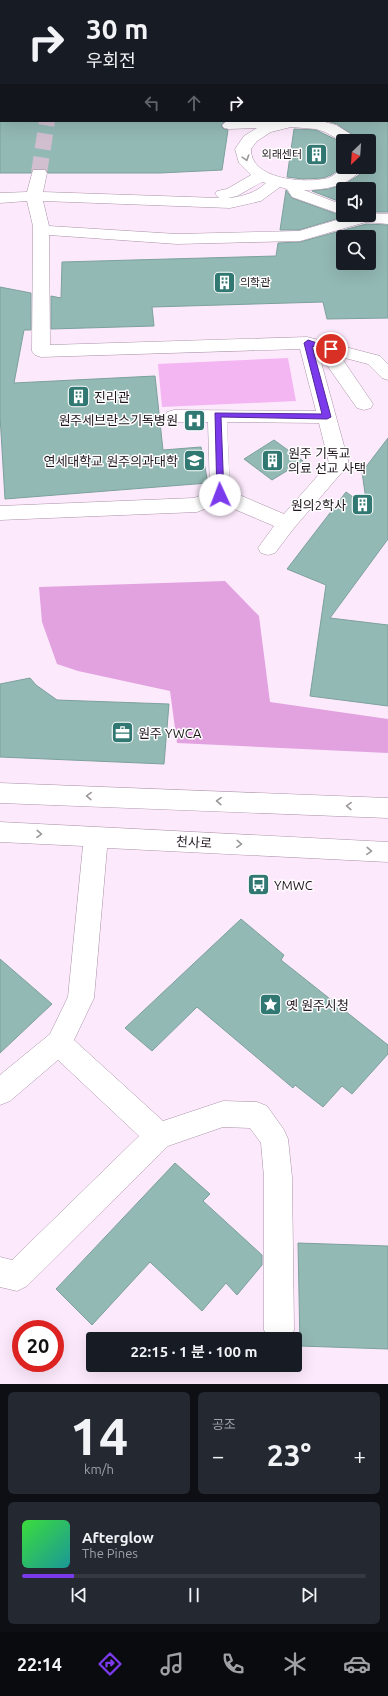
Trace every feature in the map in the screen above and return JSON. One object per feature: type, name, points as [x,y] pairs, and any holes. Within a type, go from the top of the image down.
[{"type":"street","points":[[254,136],[251,129],[229,125],[256,122],[278,125]]},
{"type":"street","points":[[343,134],[330,128],[312,124],[293,123],[278,125],[259,132],[248,140],[244,149],[244,158],[250,168],[261,176],[276,182],[293,185],[314,185],[332,182],[347,174]]},
{"type":"street","points":[[0,185],[36,185],[216,194],[231,193],[261,176]]},
{"type":"street","points":[[230,203],[251,200],[264,194],[276,182]]},
{"type":"street","points":[[36,185],[41,230],[42,351],[308,343],[374,360],[388,374]]},
{"type":"street","points":[[0,198],[36,185],[230,203],[266,201],[278,196],[307,198]]},
{"type":"street","points":[[293,185],[298,194],[336,208]]},
{"type":"street","points":[[376,218],[388,219]]},
{"type":"street","points":[[41,230],[177,239],[300,236],[343,222]]},
{"type":"street","points":[[268,548],[287,523],[339,464],[308,343]]},
{"type":"street","points":[[331,349],[333,361],[364,404]]},
{"type":"street","points":[[174,416],[217,415],[327,417]]},
{"type":"street","points":[[217,415],[220,495]]},
{"type":"street","points":[[0,513],[197,505],[220,495],[287,523]]},
{"type":"street","points":[[0,793],[383,804]]},
{"type":"street","name":"천사로","points":[[0,832],[388,852]]},
{"type":"street","points":[[0,1092],[59,1043],[81,998],[96,837]]},
{"type":"street","points":[[59,1043],[159,1136]]},
{"type":"street","points":[[0,1272],[17,1276],[159,1136],[224,1114],[257,1115],[274,1139],[278,1177],[279,1330]]},
{"type":"shaded area","points":[[288,358],[296,401],[162,407],[158,364]]},
{"type":"shaded area","points":[[225,581],[259,616],[270,702],[388,719],[388,753],[177,743],[170,691],[78,671],[57,664],[42,622],[39,587]]},
{"type":"building","points":[[0,122],[224,122],[221,126],[228,130],[222,170],[160,173],[48,173],[45,168],[33,168],[31,173],[0,173]]},
{"type":"building","points":[[330,122],[388,122],[388,212],[376,212],[376,182],[348,182],[360,174],[376,174],[376,134],[351,134],[337,124]]},
{"type":"building","points":[[294,129],[316,130],[336,140],[336,172],[323,178],[303,179],[287,177]]},
{"type":"building","points":[[336,187],[336,200],[312,191]]},
{"type":"building","points":[[286,190],[292,198],[336,214],[336,219],[299,230],[280,230]]},
{"type":"building","name":"의학관","points":[[366,224],[388,225],[388,318],[327,319],[323,302],[152,307],[154,326],[51,329],[51,296],[61,298],[62,262],[276,256],[278,243],[300,242],[336,232],[336,270],[376,270],[376,230],[344,230]]},
{"type":"building","points":[[0,287],[31,293],[31,330],[24,330],[14,383],[155,376],[163,450],[201,447],[208,483],[5,499],[0,416]]},
{"type":"building","points":[[388,438],[388,539],[330,618],[388,625],[388,706],[310,696],[326,585],[287,569],[346,492],[367,507],[362,472]]},
{"type":"building","name":"원주 기독교 의료 선교 사택","points":[[274,440],[303,461],[272,480],[244,459]]},
{"type":"building","points":[[30,678],[36,685],[57,700],[169,704],[164,764],[0,757],[0,684]]},
{"type":"building","points":[[241,919],[284,955],[281,960],[388,1045],[388,1054],[352,1094],[342,1086],[323,1107],[295,1085],[293,1088],[197,1007],[152,1051],[125,1028]]},
{"type":"building","points":[[0,959],[52,1004],[0,1053]]},
{"type":"building","points":[[175,1163],[210,1194],[203,1201],[262,1255],[262,1265],[237,1295],[226,1283],[202,1311],[150,1262],[92,1325],[56,1289]]},
{"type":"building","points":[[298,1243],[388,1246],[388,1349],[302,1346],[302,1332],[300,1332]]},
{"type":"tunnel","points":[[39,173],[47,122]]},
{"type":"place","name":"외래센터","points":[[317,154]]},
{"type":"place","name":"의학관","points":[[225,282]]},
{"type":"place","name":"진리관","points":[[79,397]]},
{"type":"place","name":"원주세브란스기독병원","points":[[194,420]]},
{"type":"place","name":"원주 기독교 의료 선교 사택","points":[[273,460]]},
{"type":"place","name":"연세대학교 원주의과대학","points":[[194,461]]},
{"type":"place","name":"원의2학사","points":[[362,505]]},
{"type":"place","name":"원주 YWCA","points":[[122,733]]},
{"type":"place","name":"YMWC","points":[[259,885]]},
{"type":"place","name":"옛 원주시청","points":[[271,1005]]},
{"type":"route","points":[[220,495],[217,415],[327,417],[308,343],[331,349]]}]
